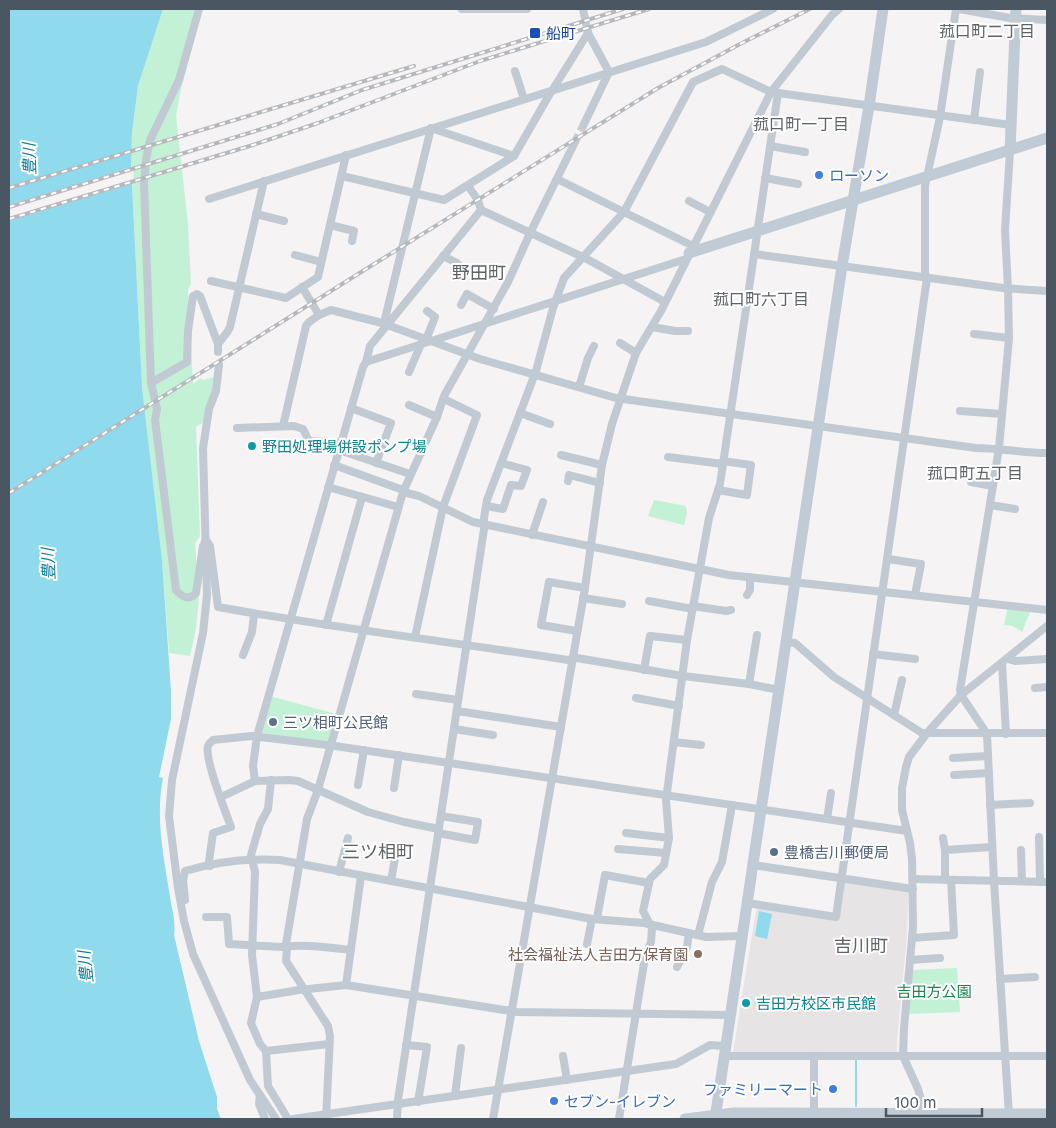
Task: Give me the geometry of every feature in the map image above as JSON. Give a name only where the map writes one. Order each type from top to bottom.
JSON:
[{"type":"street","points":[[200,9],[179,80],[152,134],[146,160],[144,183],[151,384],[157,409],[156,420],[176,590],[182,596],[188,598],[196,593],[203,546],[206,540]]},
{"type":"street","points":[[462,9],[527,9]]},
{"type":"street","points":[[583,9],[588,33],[609,72]]},
{"type":"street","points":[[209,199],[706,42],[773,9]]},
{"type":"street","points":[[494,1119],[585,588],[602,465],[621,398],[636,353],[652,327],[710,212],[775,92],[832,15],[839,9]]},
{"type":"street","points":[[716,1117],[842,266],[883,9]]},
{"type":"street","points":[[747,903],[836,917],[927,278],[925,273],[926,178],[940,117],[958,9],[1016,14],[1047,20]]},
{"type":"street","points":[[1009,1117],[987,734],[960,690],[999,448],[1009,338],[1005,230],[1016,14]]},
{"type":"street","points":[[342,176],[444,200],[514,156],[588,33]]},
{"type":"street","points":[[397,1119],[397,1105],[457,712],[486,506],[534,375],[555,302],[564,278],[624,212],[692,82],[722,69],[775,92],[940,117],[1010,125]]},
{"type":"street","points":[[515,71],[524,99]]},
{"type":"street","points":[[584,124],[609,72]]},
{"type":"street","points":[[974,120],[980,72]]},
{"type":"street","points":[[619,1119],[646,957],[652,935],[652,928],[643,912],[650,878],[664,865],[669,838],[667,795],[687,640],[699,568],[723,463],[770,146],[775,92]]},
{"type":"street","points":[[431,128],[514,156]]},
{"type":"street","points":[[385,324],[431,128]]},
{"type":"street","points":[[366,362],[625,279],[689,253],[1047,138]]},
{"type":"street","points":[[326,1117],[330,1036],[328,1026],[286,961],[307,819],[331,746],[403,491],[444,399],[514,270],[575,142]]},
{"type":"street","points":[[770,146],[805,152]]},
{"type":"street","points":[[211,281],[286,298],[318,277],[346,155]]},
{"type":"street","points":[[765,178],[798,184]]},
{"type":"street","points":[[557,179],[624,212],[689,253]]},
{"type":"street","points":[[151,384],[187,362],[189,318],[194,294],[200,296],[218,348],[228,331],[264,181]]},
{"type":"street","points":[[468,186],[478,200],[481,210],[582,257],[665,302]]},
{"type":"street","points":[[689,201],[710,212]]},
{"type":"street","points":[[255,781],[253,766],[257,736],[370,346],[385,324],[481,210]]},
{"type":"street","points":[[256,214],[284,221]]},
{"type":"street","points":[[330,225],[354,231],[352,241]]},
{"type":"street","points":[[754,254],[1008,289],[1047,291]]},
{"type":"street","points":[[295,255],[322,262]]},
{"type":"street","points":[[443,256],[457,263],[462,268]]},
{"type":"street","points":[[302,287],[319,316]]},
{"type":"street","points":[[461,305],[467,294],[494,309]]},
{"type":"street","points":[[283,426],[306,326],[331,310],[385,324],[426,342],[468,355],[621,398],[976,448],[999,448],[1023,453],[1047,453]]},
{"type":"street","points":[[409,372],[426,342],[435,317],[427,311]]},
{"type":"street","points":[[652,327],[674,331],[688,331]]},
{"type":"street","points":[[974,334],[1009,338]]},
{"type":"street","points":[[620,343],[636,353]]},
{"type":"street","points":[[579,387],[588,358],[594,346]]},
{"type":"street","points":[[219,365],[216,391],[209,409],[203,448],[207,595],[203,633],[169,796],[169,816],[184,921],[200,970],[250,1080],[276,1119]]},
{"type":"street","points":[[415,637],[443,507],[477,415],[444,399]]},
{"type":"street","points":[[408,405],[437,417]]},
{"type":"street","points":[[351,408],[391,424],[376,463]]},
{"type":"street","points":[[960,411],[1002,414]]},
{"type":"street","points":[[520,413],[550,424]]},
{"type":"street","points":[[237,428],[301,427],[309,441],[340,446],[376,463],[410,474]]},
{"type":"street","points":[[561,454],[602,465]]},
{"type":"street","points":[[668,457],[751,466],[747,494],[718,490]]},
{"type":"street","points":[[486,506],[503,509],[511,485],[521,486],[527,470],[501,463]]},
{"type":"street","points":[[334,466],[419,496],[473,522],[591,547],[750,577],[1047,610]]},
{"type":"street","points":[[568,481],[569,475],[600,483]]},
{"type":"street","points":[[970,482],[993,486]]},
{"type":"street","points":[[328,487],[398,507]]},
{"type":"street","points":[[326,625],[362,497]]},
{"type":"street","points":[[532,535],[543,502]]},
{"type":"street","points":[[990,505],[1014,509]]},
{"type":"street","points":[[206,540],[210,546],[218,607],[326,625],[572,660],[577,658],[779,690]]},
{"type":"street","points":[[888,559],[921,564],[915,595]]},
{"type":"street","points":[[747,595],[750,590],[750,577]]},
{"type":"street","points":[[577,632],[542,625],[545,608],[550,582],[585,588]]},
{"type":"street","points":[[583,598],[622,604]]},
{"type":"street","points":[[649,601],[693,608],[731,610]]},
{"type":"street","points":[[244,655],[252,632],[254,614]]},
{"type":"street","points":[[922,1117],[918,1089],[903,1056],[912,938],[913,889],[912,859],[902,810],[903,781],[909,757],[926,733],[961,694],[1047,626]]},
{"type":"street","points":[[749,684],[757,635]]},
{"type":"street","points":[[644,670],[650,636],[687,640]]},
{"type":"street","points":[[786,642],[795,643],[824,669],[922,733],[1047,733]]},
{"type":"street","points":[[873,654],[915,659]]},
{"type":"street","points":[[1005,661],[1047,659]]},
{"type":"street","points":[[1005,661],[1006,734]]},
{"type":"street","points":[[894,715],[902,680]]},
{"type":"street","points":[[1035,688],[1047,687]]},
{"type":"street","points":[[416,694],[458,700]]},
{"type":"street","points":[[636,698],[679,706]]},
{"type":"street","points":[[457,712],[560,727]]},
{"type":"street","points":[[454,729],[493,735]]},
{"type":"street","points":[[210,866],[212,833],[231,827],[210,766],[208,744],[213,740],[257,736],[399,755],[907,831]]},
{"type":"street","points":[[674,742],[701,745]]},
{"type":"street","points":[[358,785],[364,750]]},
{"type":"street","points":[[394,788],[399,755]]},
{"type":"street","points":[[953,758],[988,756]]},
{"type":"street","points":[[954,775],[989,773]]},
{"type":"street","points":[[271,780],[268,809],[260,824],[251,854],[255,872],[252,945],[258,997],[251,1023],[260,1044],[266,1051],[268,1086],[288,1119]]},
{"type":"street","points":[[221,797],[255,781],[298,781],[368,812],[475,840],[478,822],[441,816]]},
{"type":"street","points":[[827,819],[831,793]]},
{"type":"street","points":[[990,804],[1030,803]]},
{"type":"street","points":[[677,967],[693,934],[712,882],[722,862],[732,805]]},
{"type":"street","points":[[626,833],[669,838]]},
{"type":"street","points":[[913,879],[1044,882],[1039,837]]},
{"type":"street","points":[[339,872],[348,838]]},
{"type":"street","points":[[912,938],[954,935],[943,838]]},
{"type":"street","points":[[945,850],[992,847]]},
{"type":"street","points":[[618,849],[666,854]]},
{"type":"street","points":[[1021,850],[1022,881]]},
{"type":"street","points":[[184,921],[186,914],[183,874],[187,870],[252,858],[280,860],[594,919],[649,924],[706,937],[742,936]]},
{"type":"street","points":[[390,881],[395,858]]},
{"type":"street","points":[[753,866],[913,889]]},
{"type":"street","points":[[587,944],[605,875],[649,883]]},
{"type":"street","points":[[346,985],[361,876]]},
{"type":"street","points":[[206,917],[227,917],[229,944],[287,947],[290,945],[323,946],[351,950]]},
{"type":"street","points":[[910,960],[940,958]]},
{"type":"street","points":[[1000,979],[1035,977]]},
{"type":"street","points":[[258,997],[304,989],[346,985],[512,1011],[731,1015]]},
{"type":"street","points":[[266,1051],[329,1044]]},
{"type":"street","points":[[294,1119],[326,1117],[676,1064],[710,1044],[725,1051],[814,1056],[1047,1056]]},
{"type":"street","points":[[406,1045],[427,1048],[418,1102]]},
{"type":"street","points":[[455,1096],[461,1048]]},
{"type":"street","points":[[563,1056],[567,1080]]},
{"type":"street","points":[[814,1056],[814,1116]]},
{"type":"street","points":[[260,1095],[259,1104],[265,1119]]},
{"type":"street","points":[[685,1119],[716,1117],[734,1113],[922,1117],[1009,1117],[1047,1114]]},
{"type":"shaded area","points":[[845,882],[908,891],[907,936],[897,1052],[734,1054],[756,910],[759,908],[839,920]]},
{"type":"green space","points":[[163,9],[202,9],[181,89],[176,116],[188,224],[191,283],[188,290],[193,384],[201,378],[203,380],[217,376],[204,422],[196,427],[200,536],[195,543],[199,599],[196,628],[190,656],[169,653],[162,560],[142,387],[131,165],[132,133],[138,86]]},
{"type":"green space","points":[[654,500],[686,506],[687,513],[684,525],[648,516]]},
{"type":"green space","points":[[1008,607],[1031,610],[1022,632],[1013,626],[1004,625]]},
{"type":"green space","points":[[270,696],[336,714],[329,743],[262,733]]},
{"type":"green space","name":"吉田方公園","points":[[957,968],[960,1012],[908,1014],[912,970]]},
{"type":"water","name":"豊川","points":[[9,9],[163,9],[138,86],[132,133],[131,165],[142,387],[162,560],[171,691],[171,719],[159,777],[163,778],[160,823],[174,921],[174,935],[199,1041],[217,1097],[217,1109],[221,1119],[9,1119]]},
{"type":"water","points":[[759,911],[772,914],[767,939],[755,936]]},
{"type":"pier","points":[[133,167],[134,183],[9,221],[9,205]]},
{"type":"waterway","points":[[856,1059],[856,1106]]},
{"type":"tunnel","points":[[575,142],[584,124]]},
{"type":"railway","points":[[9,207],[278,124],[362,90],[623,9]]},
{"type":"railway","points":[[9,219],[253,145],[318,123],[480,61],[649,9]]},
{"type":"railway","points":[[9,493],[658,88],[810,9]]},
{"type":"railway","points":[[9,188],[414,66]]},
{"type":"place","name":"船町","points":[[535,33]]},
{"type":"place","name":"ローソン","points":[[819,175]]},
{"type":"place","name":"野田処理場併設ポンプ場","points":[[252,446]]},
{"type":"place","name":"三ツ相町公民館","points":[[273,722]]},
{"type":"place","name":"豊橋吉川郵便局","points":[[774,852]]},
{"type":"place","name":"社会福祉法人吉田方保育園","points":[[698,954]]},
{"type":"place","name":"吉田方校区市民館","points":[[746,1003]]},
{"type":"place","name":"ファミリーマート","points":[[833,1089]]},
{"type":"place","name":"セブン-イレブン","points":[[554,1101]]},
{"type":"district","name":"菰口町二丁目","points":[[987,31]]},
{"type":"district","name":"菰口町一丁目","points":[[801,124]]},
{"type":"district","name":"野田町","points":[[479,272]]},
{"type":"district","name":"菰口町六丁目","points":[[761,299]]},
{"type":"district","name":"菰口町五丁目","points":[[975,473]]},
{"type":"district","name":"三ツ相町","points":[[378,851]]},
{"type":"district","name":"吉川町","points":[[861,945]]}]
